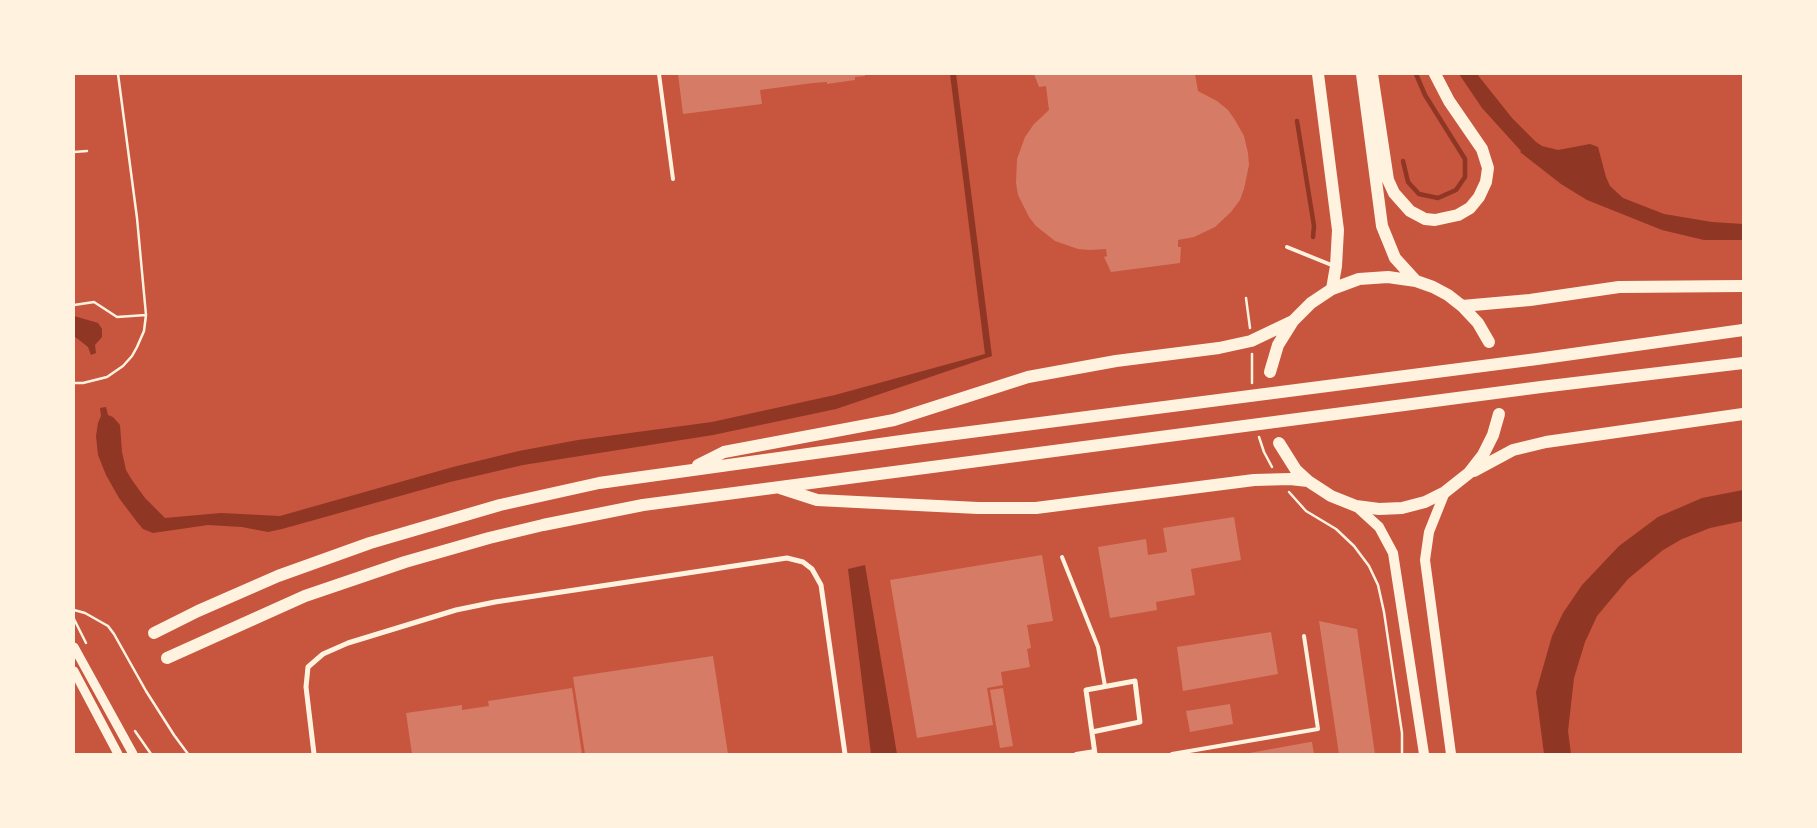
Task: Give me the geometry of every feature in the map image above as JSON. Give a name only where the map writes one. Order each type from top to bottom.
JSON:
[{"type":"main road","points":[[1318,74],[1338,230],[1336,266],[1332,289]]},
{"type":"main road","points":[[1362,74],[1382,226],[1395,258],[1416,281]]},
{"type":"main road","points":[[1372,74],[1388,180],[1394,193],[1410,211],[1425,219],[1435,220],[1458,215],[1470,208],[1480,197],[1486,182],[1488,168],[1482,148],[1449,102],[1435,74]]},
{"type":"main road","points":[[1270,372],[1278,345],[1293,321],[1311,303],[1332,289],[1369,278],[1388,277],[1416,281],[1448,295],[1462,306],[1478,323],[1489,342]]},
{"type":"main road","points":[[1462,306],[1530,300],[1619,287],[1743,286]]},
{"type":"main road","points":[[690,469],[724,452],[894,420],[1028,377],[1116,361],[1219,348],[1251,341],[1293,321]]},
{"type":"main road","points":[[154,633],[198,611],[278,576],[370,543],[500,505],[599,483],[690,469],[1537,359],[1743,330]]},
{"type":"main road","points":[[167,658],[305,596],[404,562],[543,524],[643,505],[776,486],[1541,387],[1743,363]]},
{"type":"main road","points":[[1279,443],[1292,463],[1308,481],[1331,496],[1356,506],[1379,510],[1402,508],[1425,502],[1446,492],[1469,473],[1483,456],[1490,442],[1499,414]]},
{"type":"main road","points":[[1469,473],[1513,450],[1546,442],[1743,414]]},
{"type":"main road","points":[[776,486],[817,500],[958,508],[1036,508],[1278,479],[1308,481]]},
{"type":"main road","points":[[1446,492],[1436,510],[1429,532],[1425,560],[1451,754]]},
{"type":"main road","points":[[1356,506],[1379,527],[1393,554],[1424,754]]},
{"type":"street","points":[[314,754],[306,687],[308,667],[323,654],[348,643],[456,610],[495,602],[787,558],[803,562],[812,569],[821,585],[845,754]]},
{"type":"street","points":[[74,648],[133,754]]},
{"type":"street","points":[[74,671],[118,754]]},
{"type":"street","points":[[1092,732],[1140,722],[1135,681],[1086,690],[1092,732],[1095,753]]},
{"type":"lane","points":[[659,74],[673,179]]},
{"type":"lane","points":[[1287,247],[1336,266]]},
{"type":"lane","points":[[1062,557],[1098,647],[1105,686]]},
{"type":"lane","points":[[1172,754],[1318,729],[1304,636]]},
{"type":"lane","points":[[1076,754],[1095,753]]},
{"type":"path","points":[[74,384],[107,377],[123,366],[132,356],[144,331],[146,315],[137,218],[118,74]]},
{"type":"path","points":[[74,152],[87,151]]},
{"type":"path","points":[[1246,298],[1251,341],[1252,385]]},
{"type":"path","points":[[74,304],[94,302],[117,317],[146,315]]},
{"type":"path","points":[[1259,435],[1264,452],[1278,479],[1306,511],[1336,529],[1354,546],[1375,579],[1382,597],[1402,733],[1402,754]]},
{"type":"path","points":[[74,610],[85,613],[108,626],[146,692],[188,754]]},
{"type":"shaded area","points":[[950,74],[956,74],[992,356],[836,409],[713,435],[523,465],[450,482],[268,532],[242,527],[208,525],[153,533],[143,529],[137,522],[119,498],[106,475],[98,455],[96,436],[101,416],[100,408],[106,407],[108,415],[113,417],[120,425],[122,452],[126,470],[145,498],[165,518],[221,513],[280,516],[453,467],[519,451],[578,440],[712,422],[835,395],[985,354]]},
{"type":"shaded area","points":[[1459,74],[1477,74],[1512,118],[1542,146],[1558,150],[1590,144],[1598,147],[1610,186],[1623,198],[1664,214],[1712,222],[1743,224],[1743,240],[1704,240],[1662,230],[1587,200],[1561,184],[1520,152],[1482,108]]},
{"type":"shaded area","points":[[74,316],[98,323],[102,329],[102,337],[95,345],[96,353],[91,355],[88,347],[74,336]]},
{"type":"shaded area","points":[[1743,490],[1743,521],[1710,528],[1682,539],[1663,550],[1628,579],[1597,616],[1585,642],[1574,678],[1568,731],[1571,754],[1544,754],[1536,692],[1552,636],[1563,613],[1582,585],[1619,546],[1658,517],[1702,498]]},
{"type":"shaded area","points":[[865,565],[897,754],[871,754],[848,569]]},
{"type":"building","points":[[678,74],[865,74],[865,76],[855,77],[855,80],[827,84],[827,82],[813,83],[760,90],[762,104],[683,114]]},
{"type":"building","points":[[1034,74],[1195,74],[1198,91],[1217,101],[1228,110],[1244,136],[1249,165],[1240,200],[1231,212],[1215,227],[1194,237],[1178,240],[1178,247],[1181,247],[1180,263],[1111,272],[1104,257],[1107,256],[1106,249],[1078,249],[1055,241],[1036,226],[1029,217],[1018,195],[1016,183],[1017,159],[1025,137],[1034,124],[1049,110],[1046,86],[1039,87]]},
{"type":"building","points":[[1234,517],[1241,560],[1191,569],[1195,595],[1156,602],[1157,610],[1110,618],[1098,547],[1146,539],[1148,555],[1167,552],[1163,528]]},
{"type":"building","points":[[1042,555],[1053,621],[1027,625],[1031,648],[1027,649],[1030,667],[1001,672],[1003,685],[987,688],[993,725],[917,738],[890,580]]},
{"type":"building","points":[[1319,621],[1357,629],[1375,754],[1339,754]]},
{"type":"building","points":[[1271,632],[1278,674],[1183,691],[1177,647]]},
{"type":"building","points":[[713,656],[728,754],[585,754],[573,677]]},
{"type":"building","points":[[572,688],[582,754],[412,754],[406,713],[462,705],[462,710],[489,706],[488,701]]},
{"type":"building","points":[[1003,688],[1013,746],[1000,748],[990,690]]},
{"type":"building","points":[[1230,704],[1233,724],[1190,732],[1186,711]]},
{"type":"building","points":[[1312,742],[1314,754],[1244,754]]},
{"type":"waterway","points":[[1403,161],[1408,182],[1419,194],[1438,198],[1456,190],[1465,177],[1465,159],[1425,95],[1416,74]]},
{"type":"waterway","points":[[1297,121],[1314,226],[1313,237]]}]
